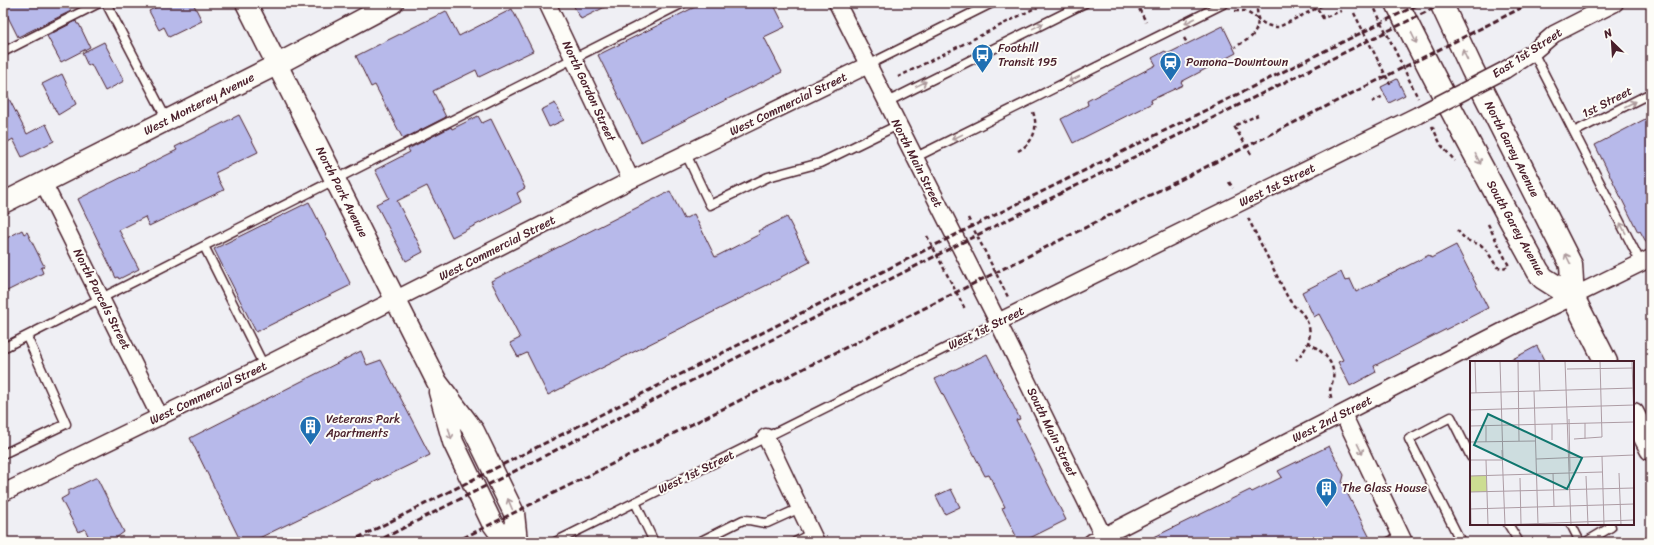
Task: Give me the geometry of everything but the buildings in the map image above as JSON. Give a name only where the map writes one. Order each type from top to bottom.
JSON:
[{"type":"main road","name":"South Garey Avenue","points":[[1397,3],[1436,83],[1460,124],[1538,271],[1543,278],[1573,297]]},
{"type":"main road","name":"North Garey Avenue","points":[[1441,3],[1472,69],[1571,265],[1573,297]]},
{"type":"main road","points":[[1573,297],[1605,361]]},
{"type":"main road","points":[[1634,416],[1651,449]]},
{"type":"street","name":"North Park Avenue","points":[[246,3],[437,382],[474,431],[514,513],[517,542]]},
{"type":"street","name":"West Monterey Avenue","points":[[3,203],[278,64],[393,3]]},
{"type":"street","name":"North Gordon Street","points":[[547,3],[574,57],[631,180]]},
{"type":"street","name":"North Main Street","points":[[837,3],[998,322]]},
{"type":"street","name":"East 1st Street","points":[[1423,114],[1505,70],[1533,52],[1554,34],[1615,3]]},
{"type":"street","name":"West Commercial Street","points":[[3,493],[264,366],[631,180],[868,65]]},
{"type":"street","name":"West 1st Street","points":[[998,322],[1423,114]]},
{"type":"street","name":"North Parcels Street","points":[[43,182],[160,417]]},
{"type":"street","name":"West 2nd Street","points":[[1100,540],[1343,414],[1646,260]]},
{"type":"street","name":"South Main Street","points":[[998,322],[1100,540]]},
{"type":"street","name":"North Park Avenue","points":[[437,382],[453,442],[492,523],[506,542]]},
{"type":"street","points":[[1343,414],[1398,540]]},
{"type":"street","points":[[766,437],[814,538]]},
{"type":"lane","points":[[3,52],[99,3]]},
{"type":"lane","points":[[106,3],[167,120]]},
{"type":"lane","points":[[3,348],[335,178],[683,3]]},
{"type":"lane","name":"West Commercial Street","points":[[868,65],[992,3]]},
{"type":"lane","points":[[886,102],[1085,3]]},
{"type":"lane","points":[[914,158],[1225,3]]},
{"type":"lane","points":[[1533,52],[1574,132],[1646,260]]},
{"type":"lane","name":"1st Street","points":[[1574,132],[1651,93]]},
{"type":"lane","points":[[686,154],[710,205],[768,177],[820,163],[898,125]]},
{"type":"lane","points":[[204,246],[264,366]]},
{"type":"lane","name":"West 1st Street","points":[[555,542],[998,322]]},
{"type":"lane","points":[[3,454],[66,424],[27,337]]},
{"type":"lane","points":[[1461,542],[1410,439],[1451,417],[1470,455]]},
{"type":"lane","points":[[635,502],[651,541]]},
{"type":"lane","points":[[699,542],[743,520],[751,519],[762,523],[767,523],[800,508]]},
{"type":"lane","points":[[1509,525],[1519,542]]},
{"type":"lane","points":[[1572,525],[1580,542]]},
{"type":"lane","points":[[1586,542],[1611,527],[1610,525]]},
{"type":"lane","points":[[795,542],[814,538]]},
{"type":"path","points":[[898,77],[1045,3]]},
{"type":"path","points":[[1136,3],[1146,22]]},
{"type":"path","points":[[1235,47],[1254,35],[1258,28],[1257,10],[1260,3]]},
{"type":"path","points":[[1314,3],[1323,18],[1340,11]]},
{"type":"path","points":[[1230,14],[1237,10],[1245,11],[1258,18],[1264,24],[1272,27],[1279,27],[1327,3]]},
{"type":"path","points":[[1372,3],[1423,114],[1441,145],[1459,165]]},
{"type":"path","points":[[1354,13],[1390,84]]},
{"type":"path","points":[[1178,41],[1189,34]]},
{"type":"path","points":[[1184,38],[1187,43]]},
{"type":"path","points":[[1372,102],[1385,95]]},
{"type":"path","points":[[1018,151],[1027,146],[1035,133],[1036,121],[1032,108]]},
{"type":"path","points":[[1251,154],[1234,126],[1258,115]]},
{"type":"path","points":[[1229,182],[1286,294],[1303,314],[1309,326],[1310,337],[1305,350],[1296,360]]},
{"type":"path","points":[[968,218],[1008,297]]},
{"type":"path","points":[[1457,230],[1466,240],[1480,245],[1487,251],[1498,267],[1503,268],[1509,266],[1486,219]]},
{"type":"path","points":[[926,236],[965,309]]},
{"type":"path","points":[[1308,342],[1322,352],[1332,363],[1333,378],[1329,391],[1332,400]]},
{"type":"railway","points":[[350,542],[955,235],[1421,3]]},
{"type":"railway","points":[[376,542],[959,244],[1444,3]]},
{"type":"railway","points":[[455,542],[993,274],[1531,3]]},
{"type":"place","name":"Foothill Transit 195","points":[[982,74]]},
{"type":"place","name":"Pomona–Downtown","points":[[1171,82]]},
{"type":"place","name":"Veterans Park Apartments","points":[[310,446]]},
{"type":"place","name":"The Glass House","points":[[1326,508]]}]
